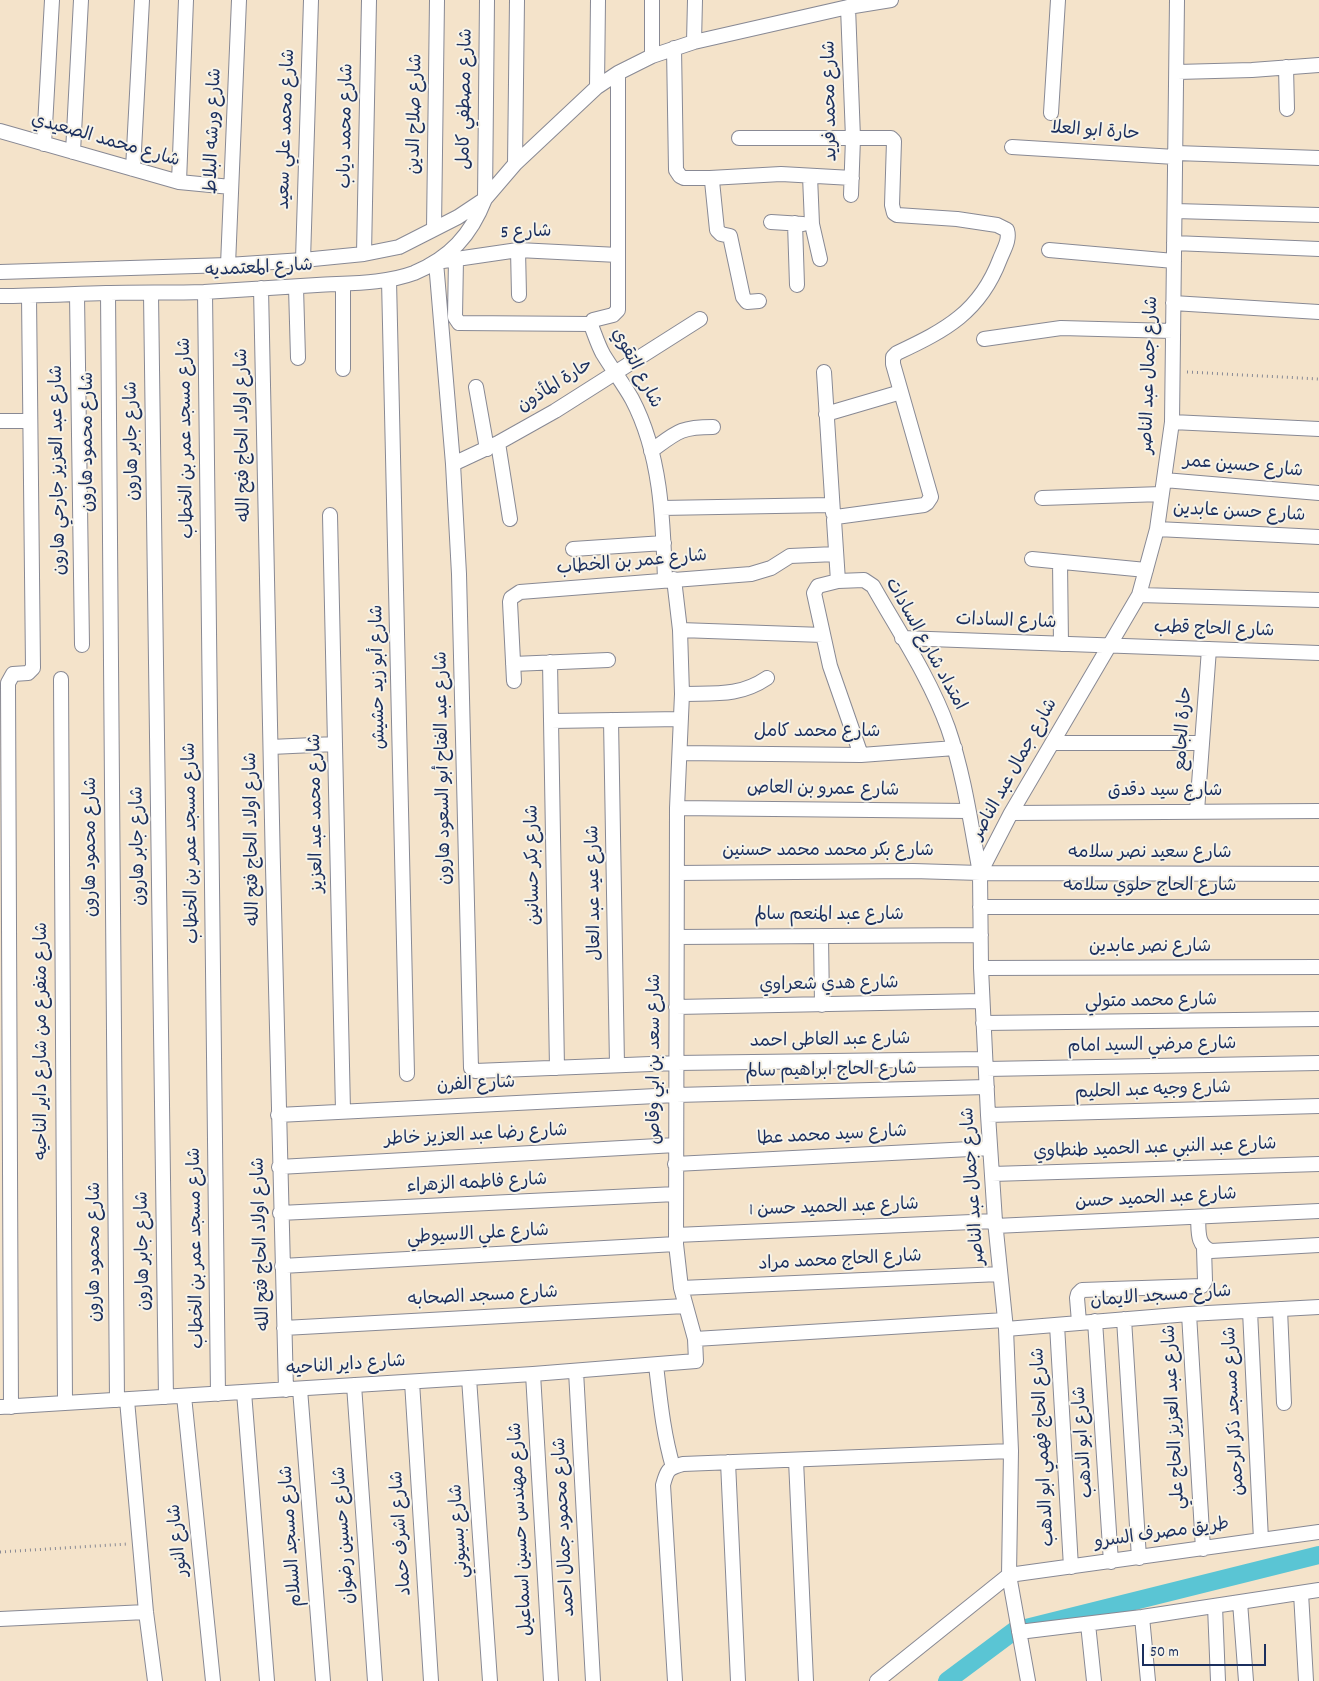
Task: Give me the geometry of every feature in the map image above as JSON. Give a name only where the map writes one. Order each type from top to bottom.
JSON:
[{"type":"street","points":[[44,144],[52,0]]},
{"type":"street","points":[[73,152],[81,0]]},
{"type":"street","points":[[133,169],[142,0]]},
{"type":"street","points":[[179,182],[186,0]]},
{"type":"street","name":"شارع ورشه البلاط","points":[[228,264],[239,0]]},
{"type":"street","name":"شارع محمد علي سعيد","points":[[302,260],[311,0]]},
{"type":"street","name":"شارع محمد دياب","points":[[364,254],[369,0]]},
{"type":"street","name":"شارع صلاح الدين","points":[[434,229],[437,0]]},
{"type":"street","name":"شارع مصطفي كامل","points":[[485,199],[487,0]]},
{"type":"street","points":[[515,164],[517,0]]},
{"type":"street","points":[[597,86],[598,0]]},
{"type":"street","points":[[652,0],[652,56]]},
{"type":"street","points":[[694,42],[695,0]]},
{"type":"street","name":"شارع المعتمديه","points":[[0,272],[302,260],[364,254],[399,247],[458,217],[485,199],[515,164],[597,86],[618,73],[652,56],[694,42],[866,2],[890,0]]},
{"type":"street","points":[[1051,113],[1058,0]]},
{"type":"street","name":"شارع جمال عبد الناصر","points":[[1028,1681],[1009,1575],[1010,1451],[1006,1325],[995,1224],[988,1115],[982,1002],[980,873],[1011,813],[1139,595],[1157,528],[1172,422],[1178,0]]},
{"type":"street","name":"شارع محمد فريد","points":[[848,7],[853,138],[851,196]]},
{"type":"street","points":[[674,48],[676,170],[680,176],[684,178],[710,178],[781,174],[852,178]]},
{"type":"street","points":[[1176,72],[1319,65]]},
{"type":"street","points":[[1286,67],[1286,109]]},
{"type":"street","name":"شارع التقوي","points":[[618,73],[617,312],[613,315],[593,320],[591,324],[603,353],[632,400],[645,429],[651,451],[661,508],[664,544],[680,630],[682,694],[680,753]]},
{"type":"street","name":"شارع محمد الصعيدي","points":[[0,131],[179,182],[231,187]]},
{"type":"street","points":[[661,508],[833,512],[838,516],[924,505],[930,500],[931,493],[892,361],[895,355],[933,336],[953,323],[972,307],[986,288],[998,266],[1009,235],[1003,226],[998,225],[958,219],[897,215],[892,205],[893,139],[889,137],[738,138]]},
{"type":"street","name":"حارة ابو العلا","points":[[1012,147],[1175,155],[1319,158]]},
{"type":"street","points":[[810,176],[812,224],[820,259]]},
{"type":"street","points":[[710,178],[717,230],[719,233],[730,236],[742,297],[747,302],[759,301]]},
{"type":"street","name":"شارع المعتمديه","points":[[0,296],[205,292],[343,285],[389,280],[413,273],[436,262],[455,247],[478,217],[485,199]]},
{"type":"street","points":[[1175,211],[1319,215]]},
{"type":"street","points":[[771,222],[812,224]]},
{"type":"street","points":[[795,223],[797,285]]},
{"type":"street","points":[[1174,242],[1319,249]]},
{"type":"street","points":[[518,250],[519,295]]},
{"type":"street","name":"شارع 5","points":[[436,262],[518,250],[618,255]]},
{"type":"street","points":[[1050,250],[1174,262]]},
{"type":"street","points":[[456,259],[455,317],[459,322],[591,324]]},
{"type":"street","name":"شارع عبد الفتاح أبو السعود هارون","points":[[436,262],[453,464],[459,574],[471,1068],[475,1071],[676,1063]]},
{"type":"street","name":"شارع أبو زيد حشيش","points":[[389,280],[408,1074]]},
{"type":"street","points":[[343,285],[343,369]]},
{"type":"street","points":[[296,287],[298,358]]},
{"type":"street","name":"شارع اولاد الحاج فتح الله","points":[[261,288],[280,1213],[286,1390]]},
{"type":"street","name":"شارع مسجد عمر بن الخطاب","points":[[205,292],[218,1394]]},
{"type":"street","name":"شارع محمود هارون","points":[[108,293],[122,1400],[140,1543],[154,1681]]},
{"type":"street","name":"شارع جابر هارون","points":[[151,294],[166,1397]]},
{"type":"street","name":"شارع عبد العزيز جارحي هارون","points":[[76,295],[82,645]]},
{"type":"street","points":[[5,1407],[8,683],[13,674],[28,673],[33,668],[29,296]]},
{"type":"street","points":[[1173,303],[1319,312]]},
{"type":"street","name":"حارة المأذون","points":[[453,464],[493,446],[555,411],[700,319]]},
{"type":"street","points":[[984,339],[1061,328],[1173,331]]},
{"type":"street","points":[[824,372],[838,581],[818,586],[814,593],[830,666],[861,755]]},
{"type":"street","points":[[476,387],[493,446],[510,519]]},
{"type":"street","points":[[826,414],[901,392]]},
{"type":"street","points":[[0,421],[29,421]]},
{"type":"street","points":[[1172,422],[1319,430]]},
{"type":"street","points":[[651,451],[684,429],[713,427]]},
{"type":"street","name":"شارع حسين عمر","points":[[1042,498],[1163,487],[1319,493]]},
{"type":"street","name":"شارع محمد عبد العزيز","points":[[330,515],[343,1111]]},
{"type":"street","name":"شارع حسن عابدين","points":[[1157,528],[1319,538]]},
{"type":"street","points":[[573,549],[664,544]]},
{"type":"street","name":"شارع عمر بن الخطاب","points":[[514,681],[510,602],[515,594],[520,592],[761,572],[790,556],[836,554]]},
{"type":"street","points":[[1032,559],[1146,570]]},
{"type":"street","points":[[1060,562],[1061,644]]},
{"type":"street","name":"امتداد شارع السادات","points":[[838,581],[861,580],[871,583],[939,705],[955,748],[980,873]]},
{"type":"street","points":[[1139,595],[1319,600]]},
{"type":"street","points":[[680,630],[823,635]]},
{"type":"street","name":"شارع السادات","points":[[902,638],[1108,646]]},
{"type":"street","name":"شارع الحاج قطب","points":[[1108,646],[1319,653]]},
{"type":"street","name":"حارة الجامع","points":[[1197,811],[1209,650]]},
{"type":"street","points":[[513,664],[608,660]]},
{"type":"street","name":"شارع بكر حسانين","points":[[550,662],[557,1068]]},
{"type":"street","points":[[682,694],[741,691],[755,686],[767,678]]},
{"type":"street","name":"شارع متفرع من شارع داير الناحيه","points":[[60,679],[65,1403]]},
{"type":"street","points":[[551,721],[681,719]]},
{"type":"street","name":"شارع عيد عبد العال","points":[[611,720],[618,1066]]},
{"type":"street","points":[[1052,743],[1202,744]]},
{"type":"street","points":[[271,747],[335,744]]},
{"type":"street","name":"شارع محمد كامل","points":[[680,753],[861,755],[955,748]]},
{"type":"street","name":"شارع سعد بن ابي وقاص","points":[[680,753],[677,808],[676,1239],[681,1288],[695,1339],[697,1359],[694,1362]]},
{"type":"street","name":"شارع عمرو بن العاص","points":[[677,808],[968,811]]},
{"type":"street","name":"شارع سيد دقدق","points":[[1011,813],[1319,811]]},
{"type":"street","name":"شارع بكر محمد محمد حسنين","points":[[677,873],[913,871],[980,873]]},
{"type":"street","name":"شارع سعيد نصر سلامه","points":[[980,873],[1319,874]]},
{"type":"street","name":"شارع الحاج حلوي سلامه","points":[[980,906],[1319,907]]},
{"type":"street","name":"شارع عبد المنعم سالم","points":[[677,937],[981,935]]},
{"type":"street","points":[[820,936],[822,1004]]},
{"type":"street","name":"شارع نصر عابدين","points":[[981,968],[1319,967]]},
{"type":"street","name":"شارع هدي شعراوي","points":[[676,1007],[982,1002]]},
{"type":"street","name":"شارع محمد متولي","points":[[984,1023],[1319,1019]]},
{"type":"street","name":"شارع عبد العاطى احمد","points":[[676,1063],[986,1064]]},
{"type":"street","name":"شارع مرضي السيد امام","points":[[986,1064],[1319,1063]]},
{"type":"street","name":"شارع الحاج ابراهيم سالم","points":[[676,1095],[987,1087]]},
{"type":"street","name":"شارع الفرن","points":[[278,1114],[676,1095]]},
{"type":"street","name":"شارع وجيه عبد الحليم","points":[[988,1115],[1319,1106]]},
{"type":"street","name":"شارع رضا عبد العزيز خاطر","points":[[279,1167],[676,1145]]},
{"type":"street","name":"شارع سيد محمد عطا","points":[[675,1164],[990,1148]]},
{"type":"street","name":"شارع عبد النبي عبد الحميد طنطاوي","points":[[992,1174],[1319,1164]]},
{"type":"street","name":"شارع فاطمه الزهراء","points":[[280,1213],[676,1194]]},
{"type":"street","name":"شارع عبد الحميد حسن","points":[[995,1224],[1319,1211]]},
{"type":"street","points":[[1079,1322],[1078,1294],[1082,1290],[1202,1286],[1205,1281],[1204,1248],[1200,1240],[1198,1217]]},
{"type":"street","name":"شارع عبد الحميد حسن 1","points":[[676,1239],[995,1224]]},
{"type":"street","name":"شارع علي الاسيوطي","points":[[282,1266],[676,1239]]},
{"type":"street","points":[[1204,1248],[1211,1250],[1319,1245]]},
{"type":"street","name":"شارع الحاج محمد مراد","points":[[681,1288],[1000,1274]]},
{"type":"street","name":"شارع مسجد الصحابه","points":[[284,1328],[685,1306]]},
{"type":"street","name":"شارع مسجد الايمان","points":[[695,1339],[1006,1325],[1057,1325],[1124,1318],[1319,1307]]},
{"type":"street","points":[[1280,1309],[1284,1403]]},
{"type":"street","name":"شارع مسجد ذكر الرحمن","points":[[1250,1310],[1261,1540]]},
{"type":"street","name":"شارع عبد العزيز الحاج علي","points":[[1189,1314],[1202,1549]]},
{"type":"street","points":[[1124,1318],[1139,1558]]},
{"type":"street","name":"شارع ابو الدهب","points":[[1095,1321],[1111,1562]]},
{"type":"street","name":"شارع الحاج فهمي ابو الدهب","points":[[1057,1325],[1071,1567]]},
{"type":"street","name":"شارع داير الناحيه","points":[[5,1407],[354,1386],[694,1362]]},
{"type":"street","points":[[656,1365],[661,1415],[667,1448],[673,1467]]},
{"type":"street","name":"شارع محمود جمال احمد","points":[[576,1371],[593,1681]]},
{"type":"street","name":"شارع مهندس حسين اسماعيل","points":[[533,1374],[551,1681]]},
{"type":"street","name":"شارع بسيوني","points":[[469,1378],[490,1681]]},
{"type":"street","name":"شارع اشرف حماد","points":[[412,1382],[432,1681]]},
{"type":"street","name":"شارع حسين رضوان","points":[[354,1386],[375,1681]]},
{"type":"street","name":"شارع مسجد السلام","points":[[300,1389],[323,1681]]},
{"type":"street","points":[[244,1392],[267,1681]]},
{"type":"street","name":"شارع النور","points":[[184,1396],[213,1681]]},
{"type":"street","points":[[675,1681],[663,1485],[666,1472],[673,1467],[683,1464],[1010,1451]]},
{"type":"street","points":[[796,1460],[806,1681]]},
{"type":"street","points":[[728,1462],[738,1681]]},
{"type":"street","name":"طريق مصرف السرو","points":[[1009,1575],[1319,1532]]},
{"type":"street","points":[[877,1681],[1009,1575]]},
{"type":"street","points":[[1019,1632],[1088,1624],[1319,1590]]},
{"type":"street","points":[[1301,1593],[1306,1681]]},
{"type":"street","points":[[1240,1602],[1246,1681]]},
{"type":"street","points":[[1215,1606],[1218,1681]]},
{"type":"street","points":[[0,1619],[146,1612]]},
{"type":"street","points":[[1142,1616],[1148,1681]]},
{"type":"street","points":[[1088,1624],[1094,1681]]},
{"type":"path","points":[[1172,371],[1319,379]]},
{"type":"path","points":[[0,1552],[140,1543]]},
{"type":"waterway","points":[[947,1681],[1014,1631],[1319,1555]]}]
